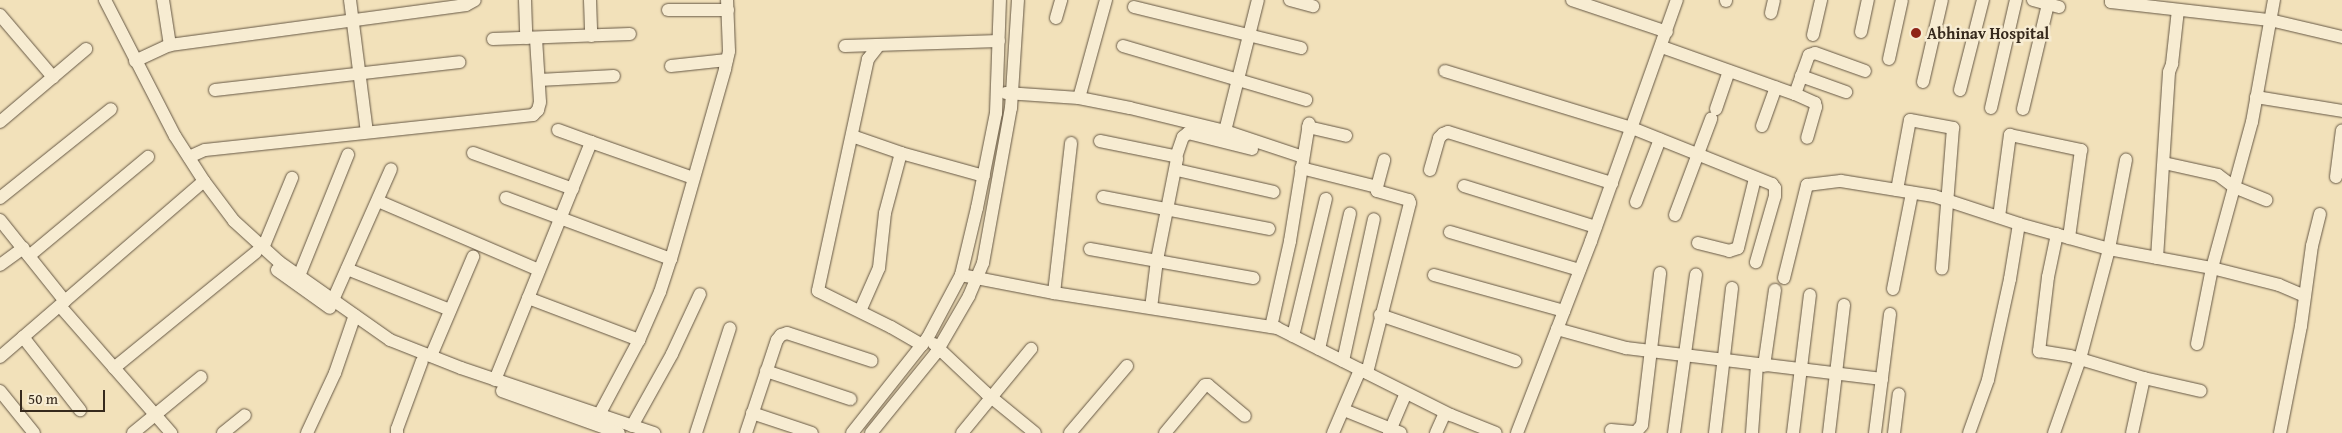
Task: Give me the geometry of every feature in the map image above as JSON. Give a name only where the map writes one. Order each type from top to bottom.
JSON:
[{"type":"street","points":[[97,0],[135,60],[144,83],[189,157],[201,183]]},
{"type":"street","points":[[105,0],[117,31],[144,83],[170,140],[201,183],[260,250],[292,282],[354,320],[426,359],[619,433]]},
{"type":"street","points":[[163,0],[170,45]]},
{"type":"street","points":[[350,0],[367,132]]},
{"type":"street","points":[[135,60],[170,45],[466,5],[476,0]]},
{"type":"street","points":[[189,157],[205,150],[532,115],[538,110],[540,102],[539,80],[525,0]]},
{"type":"street","points":[[590,0],[592,36]]},
{"type":"street","points":[[852,433],[925,341],[961,275],[984,176],[996,113],[1000,0]]},
{"type":"street","points":[[871,433],[938,349],[969,296],[983,263],[1000,175],[1012,94],[1018,0]]},
{"type":"street","points":[[1056,18],[1061,0]]},
{"type":"street","points":[[1078,98],[1106,0]]},
{"type":"street","points":[[1225,131],[1258,0]]},
{"type":"street","points":[[1290,0],[1313,6]]},
{"type":"street","points":[[1572,0],[1667,32]]},
{"type":"street","points":[[1516,433],[1596,227],[1662,47],[1677,0]]},
{"type":"street","points":[[1771,13],[1774,0]]},
{"type":"street","points":[[1814,36],[1821,0]]},
{"type":"street","points":[[1861,32],[1868,0]]},
{"type":"street","points":[[1889,60],[1902,0]]},
{"type":"street","points":[[1923,82],[1942,0]]},
{"type":"street","points":[[1960,90],[1983,0]]},
{"type":"street","points":[[1991,108],[2016,0]]},
{"type":"street","points":[[2023,109],[2052,4],[2033,0]]},
{"type":"street","points":[[2111,0],[2111,2],[2270,20],[2342,37]]},
{"type":"street","points":[[2197,344],[2212,268],[2252,122],[2274,0]]},
{"type":"street","points":[[599,415],[639,340],[660,292],[727,60],[727,5],[668,10]]},
{"type":"street","points":[[1134,7],[1301,48]]},
{"type":"street","points":[[2157,258],[2169,72],[2172,64],[2178,10]]},
{"type":"street","points":[[0,15],[53,77]]},
{"type":"street","points":[[493,39],[630,34]]},
{"type":"street","points":[[845,46],[999,41]]},
{"type":"street","points":[[879,46],[868,59],[818,291],[925,341],[938,349],[1034,433]]},
{"type":"street","points":[[1123,46],[1306,100]]},
{"type":"street","points":[[1662,47],[1776,87],[1815,103],[1816,106],[1807,138]]},
{"type":"street","points":[[0,122],[86,49]]},
{"type":"street","points":[[1795,94],[1810,55],[1815,54],[1864,71]]},
{"type":"street","points":[[671,66],[727,60]]},
{"type":"street","points":[[215,90],[459,62]]},
{"type":"street","points":[[1445,71],[1632,128],[1772,184],[1775,192],[1756,262]]},
{"type":"street","points":[[1674,215],[1729,71]]},
{"type":"street","points":[[539,80],[614,76]]},
{"type":"street","points":[[1801,76],[1846,92]]},
{"type":"street","points":[[1762,126],[1776,87]]},
{"type":"street","points":[[997,92],[1078,98],[1130,108],[1225,131],[1302,162],[1377,187]]},
{"type":"street","points":[[2256,97],[2342,111]]},
{"type":"street","points":[[0,198],[112,109]]},
{"type":"street","points":[[1897,190],[1910,120],[1953,128],[1942,269]]},
{"type":"street","points":[[1271,327],[1290,241],[1309,125],[1346,136]]},
{"type":"street","points":[[558,130],[692,178]]},
{"type":"street","points":[[2336,177],[2342,130]]},
{"type":"street","points":[[1430,170],[1439,138],[1448,132],[1612,183]]},
{"type":"street","points":[[1151,308],[1156,260],[1176,170],[1176,157],[1184,134],[1188,133],[1252,149]]},
{"type":"street","points":[[1999,217],[2010,135],[2081,150],[2063,236],[2048,277],[2039,351],[2080,359],[2144,378],[2202,391]]},
{"type":"street","points":[[852,136],[902,153],[984,176]]},
{"type":"street","points":[[1636,202],[1660,139]]},
{"type":"street","points":[[1100,141],[1176,157]]},
{"type":"street","points":[[495,380],[591,142]]},
{"type":"street","points":[[1054,293],[1071,143]]},
{"type":"street","points":[[473,153],[573,189]]},
{"type":"street","points":[[860,311],[879,268],[885,213],[902,153]]},
{"type":"street","points":[[299,276],[348,155]]},
{"type":"street","points":[[0,265],[26,252],[148,157]]},
{"type":"street","points":[[1333,433],[1364,372],[1410,205],[1409,200],[1377,191],[1384,160]]},
{"type":"street","points":[[2054,433],[2080,359],[2109,249],[2126,160]]},
{"type":"street","points":[[2164,163],[2218,175],[2234,187],[2266,200]]},
{"type":"street","points":[[333,300],[391,170]]},
{"type":"street","points":[[1176,170],[1274,192]]},
{"type":"street","points":[[114,368],[260,250],[292,178]]},
{"type":"street","points":[[1698,244],[1729,251],[1738,248],[1755,178]]},
{"type":"street","points":[[1784,278],[1807,185],[1840,182],[1897,190],[1947,200],[2018,224],[2109,249],[2212,268],[2279,284],[2305,296]]},
{"type":"street","points":[[0,357],[201,183]]},
{"type":"street","points":[[1464,186],[1596,227]]},
{"type":"street","points":[[1893,289],[1912,193]]},
{"type":"street","points":[[1103,197],[1168,208],[1269,229]]},
{"type":"street","points":[[506,198],[671,259]]},
{"type":"street","points":[[1293,336],[1326,199]]},
{"type":"street","points":[[378,201],[540,270]]},
{"type":"street","points":[[1319,349],[1350,214]]},
{"type":"street","points":[[2280,433],[2320,214]]},
{"type":"street","points":[[1343,361],[1374,219]]},
{"type":"street","points":[[0,220],[26,252],[62,303],[114,368],[171,433]]},
{"type":"street","points":[[1969,433],[1988,380],[2010,279],[2018,224]]},
{"type":"street","points":[[1450,232],[1580,270]]},
{"type":"street","points":[[1090,248],[1253,278]]},
{"type":"street","points":[[260,250],[333,300],[354,320]]},
{"type":"street","points":[[397,433],[426,359],[473,257]]},
{"type":"street","points":[[347,269],[450,310]]},
{"type":"street","points":[[1611,430],[1636,432],[1640,428],[1652,350],[1660,273]]},
{"type":"street","points":[[961,275],[1054,293],[1271,327],[1293,336],[1445,413],[1496,433]]},
{"type":"street","points":[[1434,275],[1564,311]]},
{"type":"street","points":[[1674,433],[1696,275]]},
{"type":"street","points":[[1715,433],[1732,288]]},
{"type":"street","points":[[1752,433],[1761,366],[1775,290]]},
{"type":"street","points":[[632,426],[672,354],[700,294]]},
{"type":"street","points":[[1793,433],[1810,295]]},
{"type":"street","points":[[528,298],[639,340]]},
{"type":"street","points":[[1829,433],[1844,305]]},
{"type":"street","points":[[1380,314],[1515,361]]},
{"type":"street","points":[[1875,433],[1890,314]]},
{"type":"street","points":[[307,433],[336,373],[354,320]]},
{"type":"street","points":[[696,433],[730,328]]},
{"type":"street","points":[[1557,329],[1626,348],[1724,359],[1761,366],[1882,379]]},
{"type":"street","points":[[746,433],[777,340],[781,335],[787,333],[872,361]]},
{"type":"street","points":[[23,337],[80,410]]},
{"type":"street","points":[[962,433],[1031,349]]},
{"type":"street","points":[[426,359],[654,433]]},
{"type":"street","points":[[1070,433],[1126,366]]},
{"type":"street","points":[[766,371],[850,399]]},
{"type":"street","points":[[133,433],[201,377]]},
{"type":"street","points":[[2132,433],[2144,378]]},
{"type":"street","points":[[1165,433],[1205,385],[1208,384],[1214,387],[1245,416]]},
{"type":"street","points":[[0,391],[34,433]]},
{"type":"street","points":[[1344,410],[1394,432],[1406,393]]},
{"type":"street","points":[[1894,433],[1899,394]]},
{"type":"street","points":[[752,413],[812,433]]},
{"type":"street","points":[[1436,433],[1445,413]]},
{"type":"street","points":[[222,433],[245,415]]},
{"type":"place","name":"Abhinav Hospital","points":[[1916,33]]}]
